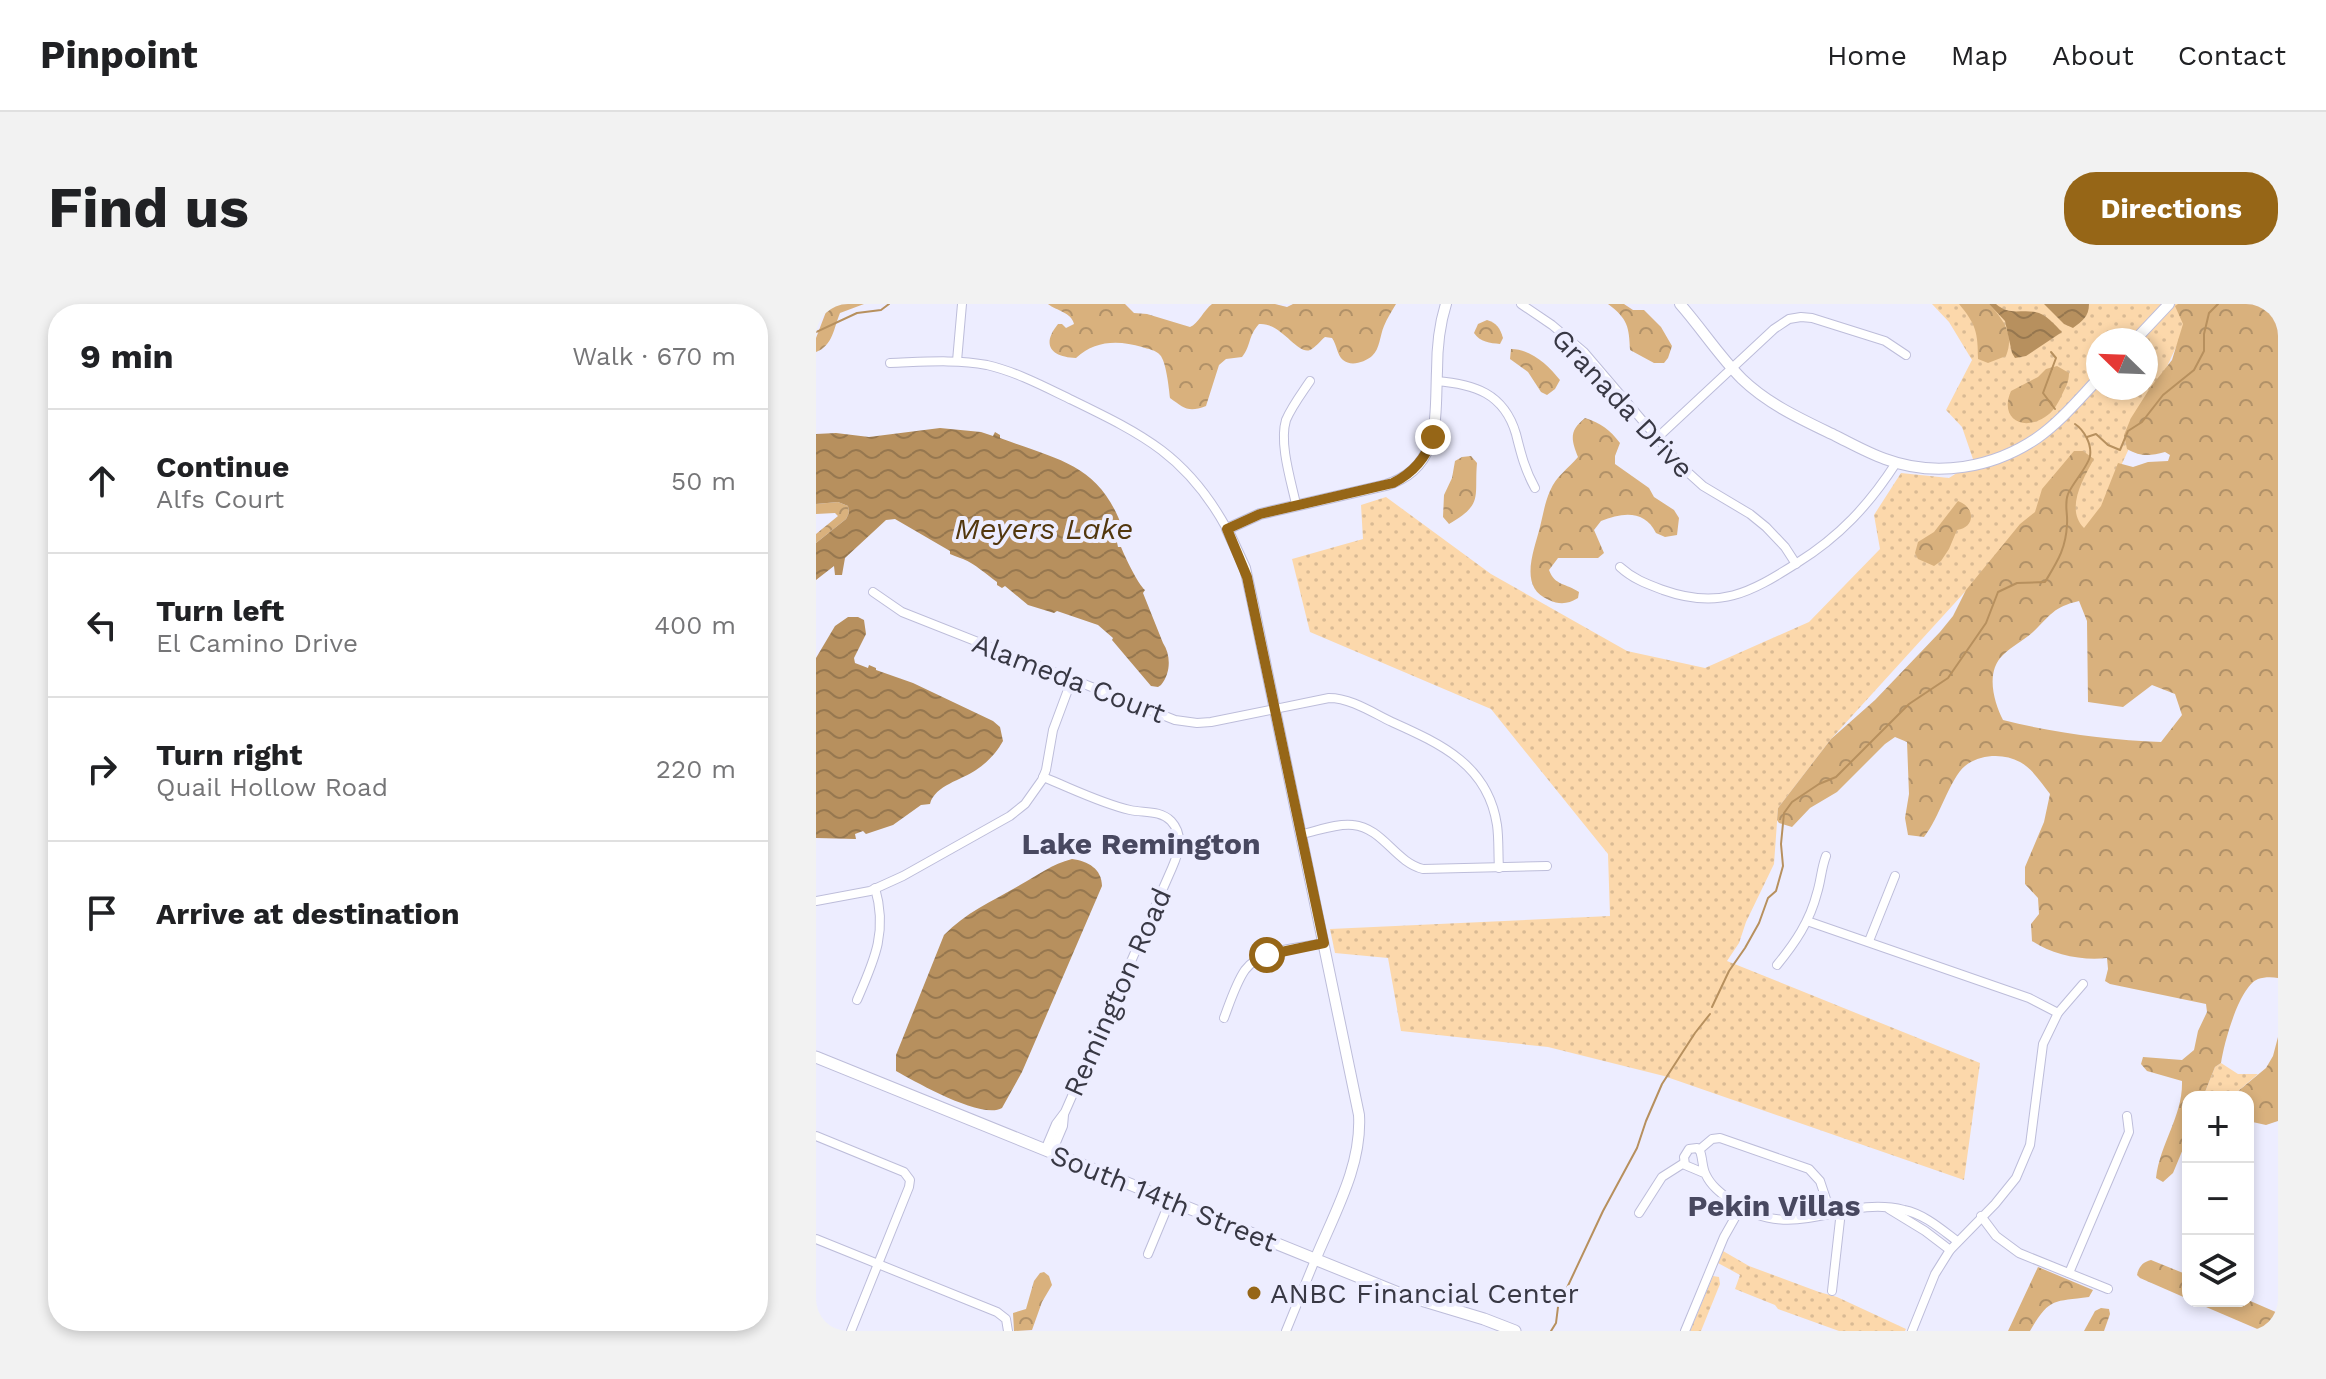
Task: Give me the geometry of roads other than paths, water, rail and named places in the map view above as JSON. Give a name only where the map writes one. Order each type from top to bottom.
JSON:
[{"type":"main road","name":"South 14th Street","points":[[816,1057],[1401,1294],[1515,1331]]},
{"type":"street","points":[[957,361],[962,304]]},
{"type":"street","points":[[1227,529],[1253,516],[1296,504],[1386,485],[1404,478],[1413,470],[1426,454],[1433,437],[1439,338],[1446,304]]},
{"type":"street","name":"Granada Drive","points":[[1521,304],[1584,352],[1682,467],[1703,486],[1766,527],[1796,564]]},
{"type":"street","points":[[1680,304],[1732,369],[1756,391],[1789,413],[1896,463],[1922,468],[1959,468],[2005,456],[2037,438],[2086,391]]},
{"type":"street","points":[[2146,328],[2169,304]]},
{"type":"street","points":[[1657,438],[1774,329],[1789,319],[1821,320],[1885,341],[1906,355]]},
{"type":"street","points":[[890,363],[957,361],[987,365],[1017,374],[1144,436],[1163,450],[1205,492],[1227,529],[1247,577],[1358,1108],[1360,1137],[1351,1174],[1286,1331]]},
{"type":"street","points":[[1296,504],[1284,429],[1291,409],[1310,381]]},
{"type":"street","points":[[1436,381],[1475,387],[1496,400],[1513,426],[1521,460],[1535,488]]},
{"type":"street","points":[[1620,567],[1640,581],[1687,597],[1710,598],[1753,590],[1828,542],[1849,524],[1868,504],[1896,463]]},
{"type":"street","name":"Alameda Court","points":[[873,592],[902,612],[1163,716],[1188,722],[1211,722],[1329,698],[1342,699],[1447,748],[1469,767],[1486,790],[1497,822],[1499,868]]},
{"type":"street","points":[[816,901],[875,888],[903,876],[1010,816],[1025,804],[1043,777],[1053,730],[1072,679]]},
{"type":"street","name":"Remington Road","points":[[1043,777],[1113,805],[1154,812],[1167,818],[1176,829],[1180,843],[1172,868],[1065,1112],[1056,1124],[1049,1151]]},
{"type":"street","points":[[1302,834],[1353,825],[1373,832],[1407,863],[1417,868],[1547,866]]},
{"type":"street","points":[[1777,965],[1807,921],[1826,856]]},
{"type":"street","points":[[1869,941],[1895,876]]},
{"type":"street","points":[[857,1000],[875,959],[881,933],[881,913],[875,888]]},
{"type":"street","points":[[1807,921],[2029,998],[2058,1013]]},
{"type":"street","points":[[1224,1018],[1243,973],[1253,961],[1324,943]]},
{"type":"street","points":[[1912,1331],[1935,1274],[1950,1250],[2016,1178],[2033,1125],[2043,1044],[2058,1013],[2083,984]]},
{"type":"street","points":[[2069,1273],[2129,1132],[2127,1116]]},
{"type":"street","points":[[816,1136],[904,1172],[908,1177],[909,1187],[851,1331]]},
{"type":"street","points":[[1684,1163],[1689,1149],[1699,1150],[1712,1139],[1720,1138],[1809,1169],[1823,1188],[1831,1214]]},
{"type":"street","points":[[1699,1150],[1704,1173]]},
{"type":"street","points":[[1684,1163],[1704,1173],[1721,1193],[1741,1207],[1779,1220],[1804,1220],[1866,1206],[1899,1208],[1921,1216],[1957,1241]]},
{"type":"street","points":[[1639,1213],[1662,1177],[1684,1163]]},
{"type":"street","points":[[1148,1254],[1170,1201]]},
{"type":"street","points":[[1685,1331],[1724,1237],[1741,1207]]},
{"type":"street","points":[[1889,1209],[1950,1250]]},
{"type":"street","points":[[1832,1291],[1841,1211]]},
{"type":"street","points":[[1981,1216],[2007,1246],[2019,1253],[2108,1289]]},
{"type":"street","points":[[816,1239],[997,1312],[1006,1319],[1008,1331]]},
{"type":"water","points":[[1989,304],[2011,311],[2039,313],[2062,332],[2026,356],[2015,358],[2005,321]]},
{"type":"water","points":[[2044,304],[2089,304],[2089,308],[2082,321],[2073,328],[2064,324]]},
{"type":"water","name":"Meyers Lake","points":[[940,428],[993,436],[995,432],[1000,438],[1059,459],[1090,478],[1103,491],[1123,530],[1115,533],[1118,547],[1121,547],[1145,590],[1143,593],[1167,653],[1168,670],[1161,685],[1151,686],[1113,638],[1098,625],[1028,605],[972,564],[950,554],[950,551],[895,519],[886,520],[845,558],[842,575],[835,575],[834,566],[816,580],[816,543],[846,519],[849,513],[848,506],[838,502],[816,504],[816,434],[869,437]]},
{"type":"water","points":[[848,617],[864,620],[866,634],[854,658],[855,663],[868,668],[869,665],[913,683],[993,721],[1000,727],[1003,741],[980,767],[937,792],[930,804],[921,805],[893,825],[866,834],[863,831],[855,834],[856,839],[816,838],[816,658],[835,626]]},
{"type":"water","points":[[1072,859],[1093,867],[1100,875],[1102,886],[1022,1072],[1002,1108],[980,1109],[965,1104],[896,1071],[896,1055],[944,935],[980,907]]},
{"type":"waterway","points":[[816,332],[857,313],[881,310],[889,304]]},
{"type":"waterway","points":[[2087,437],[2096,434],[2108,445],[2120,450],[2128,431],[2142,422],[2163,395],[2194,370],[2204,351],[2209,313],[2218,304]]},
{"type":"waterway","points":[[2051,352],[2056,358],[2043,393],[2055,409]]},
{"type":"waterway","points":[[1712,1007],[1729,971],[1759,923],[1768,898],[1776,891],[1783,866],[1781,844],[1784,813],[1792,802],[1836,777],[1909,704],[1948,678],[1986,623],[1998,592],[2017,583],[2045,582],[2065,541],[2068,494],[2090,456],[2087,438],[2075,424]]},
{"type":"waterway","points":[[1551,1331],[1556,1323],[1558,1307],[1603,1211],[1637,1148],[1662,1084],[1710,1014]]},
{"type":"place","name":"ANBC Financial Center","points":[[1254,1293]]},
{"type":"district","name":"Lake Remington","points":[[1141,844]]},
{"type":"district","name":"Pekin Villas","points":[[1774,1206]]}]
